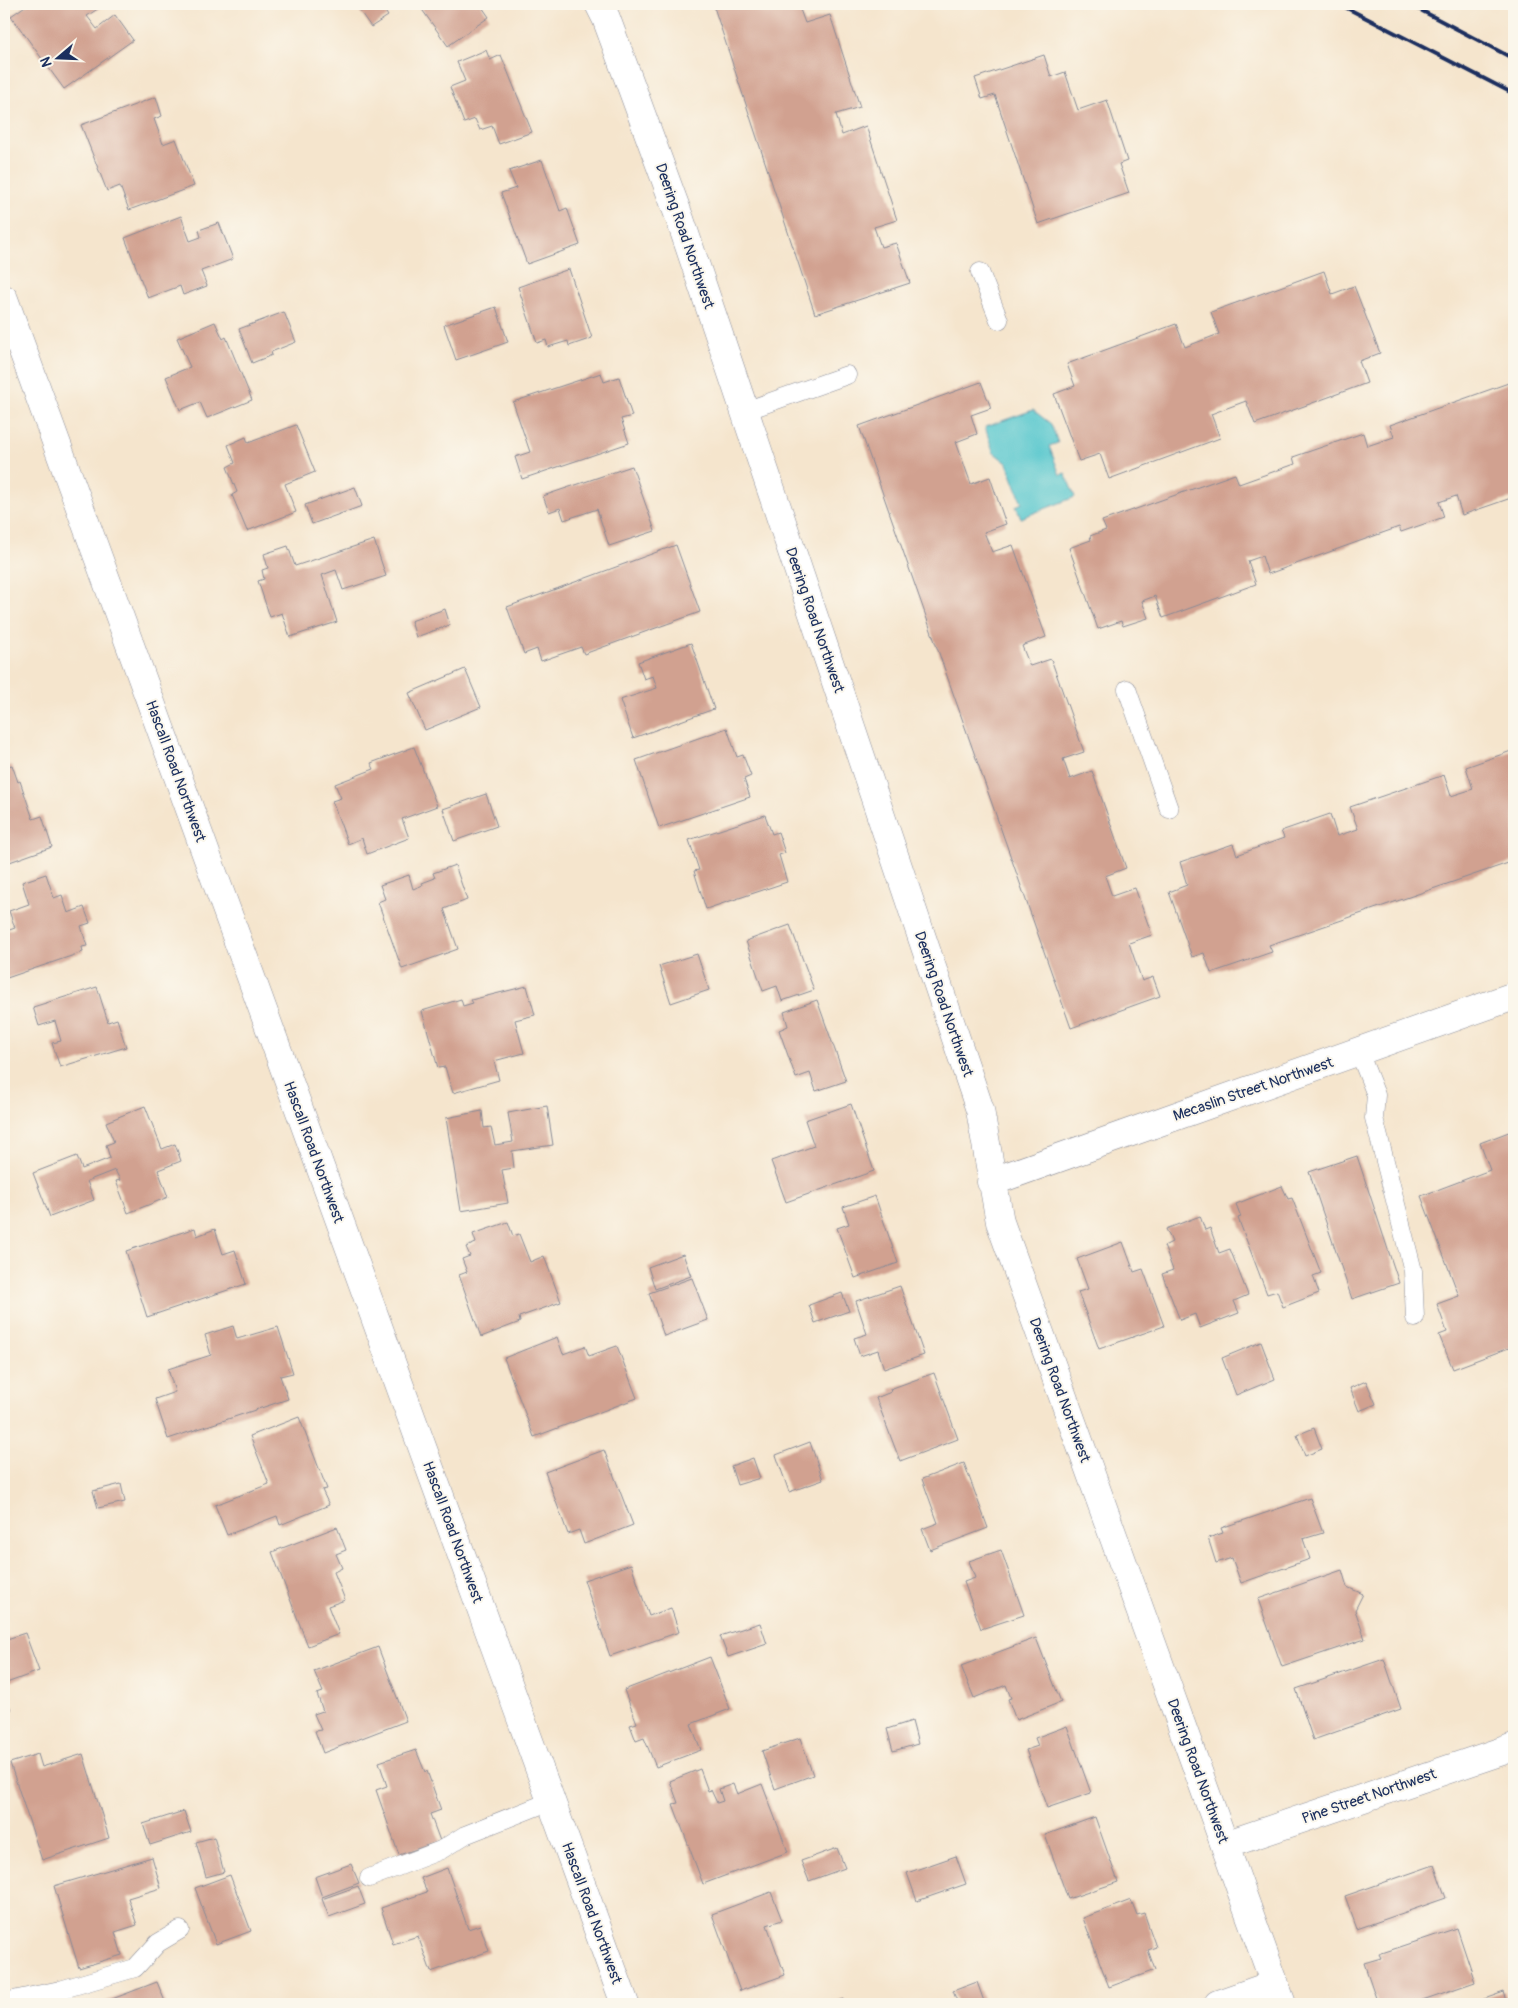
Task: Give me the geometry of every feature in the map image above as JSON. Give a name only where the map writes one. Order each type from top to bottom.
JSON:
[{"type":"street","name":"Deering Road Northwest","points":[[599,4],[606,18],[680,219],[980,1110],[991,1182],[1000,1222],[1279,1994]]},
{"type":"street","name":"Hascall Road Northwest","points":[[4,300],[625,2004]]},
{"type":"street","name":"Mecaslin Street Northwest","points":[[991,1182],[1514,996]]},
{"type":"street","name":"Pine Street Northwest","points":[[1224,1845],[1514,1746]]},
{"type":"street","points":[[1218,2004],[1279,1994]]},
{"type":"lane","points":[[980,272],[999,320]]},
{"type":"lane","points":[[745,411],[847,375]]},
{"type":"lane","points":[[1127,689],[1169,809]]},
{"type":"lane","points":[[1359,1052],[1376,1095],[1374,1118],[1413,1271],[1415,1318]]},
{"type":"lane","points":[[369,1878],[441,1850],[465,1835],[551,1801]]},
{"type":"lane","points":[[4,2002],[60,1990],[135,1968],[158,1943],[180,1930]]},
{"type":"water","points":[[1033,410],[1051,424],[1058,443],[1049,446],[1060,475],[1065,473],[1075,497],[1021,518],[1016,506],[1022,503],[1007,463],[993,452],[985,427]]},
{"type":"building","points":[[28,4],[105,4],[87,16],[97,29],[115,15],[133,40],[64,89],[11,16]]},
{"type":"building","points":[[368,4],[380,4],[388,16],[371,27],[359,10]]},
{"type":"building","points":[[418,4],[480,4],[489,17],[448,46]]},
{"type":"building","points":[[713,4],[798,4],[805,23],[830,15],[860,107],[836,114],[842,135],[866,126],[897,220],[874,227],[881,247],[896,243],[910,283],[815,314]]},
{"type":"building","points":[[486,50],[490,60],[501,55],[532,132],[499,144],[492,126],[480,130],[475,119],[464,123],[450,87],[465,81],[457,62]]},
{"type":"building","points":[[1044,55],[1051,77],[1065,72],[1078,110],[1107,100],[1127,161],[1119,164],[1129,193],[1038,224],[995,95],[982,99],[975,78]]},
{"type":"building","points":[[156,97],[162,116],[154,119],[163,144],[176,139],[194,186],[129,210],[120,186],[107,191],[81,125]]},
{"type":"building","points":[[542,160],[560,211],[567,208],[580,245],[527,264],[501,193],[516,188],[509,171]]},
{"type":"building","points":[[181,216],[190,241],[201,237],[199,230],[219,223],[233,259],[201,271],[207,286],[183,295],[180,286],[148,298],[125,238]]},
{"type":"building","points":[[569,269],[592,338],[569,346],[568,341],[548,347],[546,340],[537,343],[518,287]]},
{"type":"building","points":[[1324,271],[1332,294],[1354,286],[1380,353],[1359,361],[1367,383],[1255,424],[1246,401],[1211,414],[1220,438],[1109,479],[1100,454],[1079,461],[1054,394],[1075,386],[1067,364],[1176,324],[1185,347],[1219,334],[1211,312]]},
{"type":"building","points":[[496,307],[508,342],[456,360],[444,325]]},
{"type":"building","points":[[284,312],[296,342],[271,352],[272,355],[252,363],[239,329]]},
{"type":"building","points":[[215,322],[223,339],[226,337],[252,400],[207,418],[200,402],[180,410],[166,377],[190,367],[177,338]]},
{"type":"building","points":[[601,373],[604,382],[619,377],[632,416],[621,419],[629,443],[522,479],[515,457],[530,452],[513,402]]},
{"type":"building","points":[[1514,381],[1514,497],[1462,515],[1456,496],[1439,502],[1444,517],[1401,532],[1399,527],[1268,574],[1262,556],[1248,561],[1256,584],[1163,618],[1155,596],[1142,601],[1148,618],[1123,626],[1121,621],[1098,629],[1069,548],[1091,540],[1090,536],[1106,530],[1102,521],[1235,474],[1239,484],[1295,464],[1293,457],[1363,433],[1367,446],[1394,437],[1390,425]]},
{"type":"building","points":[[981,382],[991,408],[971,415],[977,434],[956,442],[971,484],[990,477],[1006,524],[984,532],[992,552],[1013,545],[1046,637],[1022,646],[1030,666],[1051,659],[1084,752],[1063,759],[1070,779],[1092,771],[1126,868],[1105,876],[1112,896],[1135,888],[1152,935],[1129,943],[1142,981],[1153,977],[1160,996],[1071,1028],[859,426]]},
{"type":"building","points":[[296,425],[315,472],[285,484],[296,512],[247,531],[232,495],[237,492],[227,467],[235,463],[228,445],[246,437],[248,443]]},
{"type":"building","points":[[632,466],[655,531],[609,546],[597,509],[564,520],[560,508],[549,512],[543,496]]},
{"type":"building","points":[[355,487],[362,506],[312,524],[305,505]]},
{"type":"building","points":[[374,540],[386,576],[343,590],[336,570],[322,575],[337,622],[290,637],[282,613],[270,617],[258,581],[264,579],[262,570],[268,568],[264,554],[288,546],[295,566]]},
{"type":"building","points":[[676,545],[700,612],[584,654],[581,647],[541,661],[537,649],[524,654],[507,607]]},
{"type":"building","points":[[445,609],[450,625],[416,637],[411,621]]},
{"type":"building","points":[[691,643],[714,709],[633,738],[620,700],[657,688],[653,676],[644,679],[638,662]]},
{"type":"building","points":[[465,669],[481,707],[425,730],[409,693]]},
{"type":"building","points":[[727,728],[737,757],[743,755],[751,776],[744,779],[750,797],[659,828],[636,760]]},
{"type":"building","points":[[414,747],[437,806],[402,819],[409,838],[367,854],[362,838],[348,844],[332,801],[341,798],[335,784],[374,769],[371,763]]},
{"type":"building","points":[[1514,750],[1514,861],[1269,945],[1272,952],[1211,973],[1204,953],[1192,957],[1169,892],[1187,885],[1180,862],[1233,844],[1237,855],[1284,838],[1281,831],[1330,814],[1337,836],[1358,829],[1350,807],[1444,775],[1451,796],[1473,789],[1466,767]]},
{"type":"building","points":[[12,765],[18,782],[20,781],[33,819],[42,816],[52,847],[4,864],[4,767]]},
{"type":"building","points":[[486,794],[497,826],[454,841],[443,809]]},
{"type":"building","points":[[765,815],[772,834],[778,832],[785,853],[779,855],[787,882],[706,909],[694,871],[699,870],[689,840]]},
{"type":"building","points":[[455,865],[467,900],[444,909],[458,949],[402,969],[378,902],[385,899],[380,885],[409,875],[413,889],[435,878],[433,873]]},
{"type":"building","points":[[46,874],[54,898],[62,895],[68,913],[84,907],[90,923],[81,926],[87,946],[82,947],[83,952],[4,979],[4,932],[15,928],[9,911],[29,904],[22,882]]},
{"type":"building","points":[[790,925],[814,990],[782,1001],[777,986],[763,991],[746,941]]},
{"type":"building","points":[[697,954],[709,990],[671,1003],[659,966]]},
{"type":"building","points":[[527,986],[535,1015],[515,1020],[524,1053],[494,1061],[499,1080],[453,1093],[445,1067],[438,1068],[422,1011],[461,999],[463,1006],[473,1003],[471,1000]]},
{"type":"building","points":[[97,987],[108,1022],[117,1019],[126,1047],[60,1067],[52,1043],[61,1041],[55,1021],[39,1026],[33,1007]]},
{"type":"building","points":[[817,1000],[846,1081],[816,1091],[810,1073],[796,1078],[779,1030],[788,1026],[784,1012]]},
{"type":"building","points":[[851,1104],[874,1171],[786,1202],[771,1161],[814,1146],[805,1120]]},
{"type":"building","points":[[145,1106],[162,1149],[175,1144],[181,1161],[158,1170],[168,1197],[128,1213],[116,1181],[120,1180],[115,1170],[87,1181],[94,1200],[50,1217],[33,1173],[77,1156],[82,1169],[110,1158],[106,1145],[114,1142],[106,1122]]},
{"type":"building","points":[[547,1106],[553,1145],[512,1151],[514,1168],[502,1170],[508,1203],[461,1211],[446,1118],[482,1111],[484,1128],[491,1127],[495,1145],[513,1142],[508,1113]]},
{"type":"building","points":[[1514,1130],[1514,1346],[1453,1369],[1439,1335],[1447,1332],[1437,1304],[1459,1296],[1421,1196],[1490,1170],[1480,1143]]},
{"type":"building","points":[[1357,1156],[1399,1283],[1352,1299],[1309,1172]]},
{"type":"building","points":[[1282,1186],[1288,1199],[1292,1198],[1321,1273],[1313,1276],[1319,1293],[1283,1307],[1277,1291],[1267,1294],[1238,1218],[1241,1217],[1236,1204]]},
{"type":"building","points":[[875,1196],[898,1263],[855,1278],[837,1228],[849,1224],[843,1207]]},
{"type":"building","points":[[1200,1216],[1205,1230],[1210,1228],[1219,1253],[1230,1249],[1248,1295],[1234,1301],[1239,1313],[1200,1328],[1195,1314],[1180,1320],[1162,1274],[1173,1270],[1164,1246],[1172,1242],[1166,1229]]},
{"type":"building","points":[[508,1222],[513,1236],[519,1234],[530,1262],[544,1256],[561,1302],[519,1317],[520,1322],[481,1337],[459,1275],[467,1272],[462,1259],[470,1256],[466,1247],[476,1243],[473,1234]]},
{"type":"building","points":[[195,1228],[197,1236],[215,1229],[223,1254],[235,1250],[246,1284],[147,1317],[126,1251]]},
{"type":"building","points":[[1123,1242],[1134,1272],[1143,1269],[1164,1326],[1099,1349],[1078,1292],[1088,1289],[1077,1259]]},
{"type":"building","points":[[683,1254],[691,1276],[655,1289],[648,1267]]},
{"type":"building","points":[[692,1278],[708,1320],[664,1336],[649,1293]]},
{"type":"building","points":[[900,1286],[924,1355],[884,1369],[878,1350],[860,1356],[854,1338],[867,1334],[856,1301]]},
{"type":"building","points":[[842,1293],[849,1311],[815,1323],[809,1305]]},
{"type":"building","points":[[233,1326],[237,1339],[278,1327],[293,1373],[280,1376],[288,1399],[168,1439],[155,1399],[175,1392],[168,1369],[211,1355],[205,1335]]},
{"type":"building","points":[[557,1337],[563,1354],[585,1346],[589,1356],[617,1346],[637,1398],[534,1437],[504,1358]]},
{"type":"building","points":[[1261,1342],[1275,1379],[1236,1395],[1222,1358]]},
{"type":"building","points":[[934,1373],[958,1439],[900,1461],[876,1398],[891,1392],[890,1389]]},
{"type":"building","points":[[1366,1381],[1376,1404],[1359,1411],[1350,1388]]},
{"type":"building","points":[[299,1417],[327,1489],[322,1490],[329,1505],[280,1525],[277,1516],[227,1535],[215,1505],[269,1484],[250,1436]]},
{"type":"building","points":[[1314,1428],[1322,1449],[1305,1456],[1297,1435]]},
{"type":"building","points":[[810,1442],[823,1480],[789,1492],[776,1455]]},
{"type":"building","points":[[604,1450],[633,1525],[584,1544],[579,1530],[568,1534],[545,1472]]},
{"type":"building","points":[[753,1458],[760,1478],[737,1485],[731,1466]]},
{"type":"building","points":[[964,1463],[988,1528],[930,1550],[922,1529],[938,1523],[922,1479]]},
{"type":"building","points":[[121,1484],[125,1502],[98,1508],[93,1491]]},
{"type":"building","points":[[1310,1498],[1323,1533],[1303,1539],[1310,1559],[1241,1583],[1232,1558],[1216,1563],[1208,1538],[1223,1533],[1221,1528]]},
{"type":"building","points":[[337,1527],[346,1550],[336,1554],[342,1568],[334,1572],[345,1600],[328,1606],[339,1634],[308,1646],[272,1552]]},
{"type":"building","points":[[1001,1550],[1024,1615],[981,1629],[964,1582],[975,1578],[969,1561]]},
{"type":"building","points":[[631,1564],[649,1616],[671,1608],[679,1632],[610,1656],[584,1580]]},
{"type":"building","points":[[1342,1570],[1347,1587],[1363,1594],[1355,1610],[1365,1639],[1282,1667],[1258,1599]]},
{"type":"building","points":[[760,1623],[767,1644],[728,1657],[720,1636]]},
{"type":"building","points":[[25,1633],[39,1671],[4,1684],[4,1640]]},
{"type":"building","points":[[1036,1638],[1061,1702],[1016,1720],[1008,1699],[1011,1698],[1006,1685],[974,1698],[961,1666]]},
{"type":"building","points":[[378,1647],[406,1721],[323,1753],[315,1731],[321,1730],[314,1714],[323,1711],[317,1694],[323,1692],[314,1671]]},
{"type":"building","points":[[710,1657],[730,1709],[691,1724],[701,1750],[656,1767],[644,1738],[636,1741],[630,1725],[637,1723],[624,1690]]},
{"type":"building","points":[[1384,1659],[1401,1709],[1313,1740],[1296,1689]]},
{"type":"building","points":[[4,1691],[11,1710],[4,1713]]},
{"type":"building","points":[[912,1721],[918,1744],[893,1751],[887,1729]]},
{"type":"building","points":[[1067,1726],[1091,1793],[1047,1808],[1026,1750],[1038,1746],[1035,1738]]},
{"type":"building","points":[[800,1738],[813,1775],[775,1789],[762,1751]]},
{"type":"building","points":[[416,1750],[425,1772],[427,1771],[441,1810],[430,1814],[440,1841],[399,1855],[376,1790],[387,1786],[379,1762]]},
{"type":"building","points":[[38,1754],[42,1767],[83,1754],[109,1838],[42,1860],[10,1763]]},
{"type":"building","points":[[700,1769],[708,1791],[711,1790],[717,1803],[723,1801],[719,1789],[733,1784],[737,1794],[762,1784],[788,1852],[703,1884],[673,1804],[678,1803],[670,1781]]},
{"type":"building","points":[[184,1811],[191,1832],[150,1845],[143,1824]]},
{"type":"building","points":[[1095,1817],[1118,1882],[1068,1899],[1045,1835]]},
{"type":"building","points":[[214,1837],[224,1872],[206,1877],[196,1842]]},
{"type":"building","points":[[837,1848],[845,1868],[809,1881],[801,1861]]},
{"type":"building","points":[[956,1856],[966,1884],[917,1901],[907,1873]]},
{"type":"building","points":[[152,1857],[161,1888],[128,1898],[137,1925],[115,1932],[122,1955],[79,1968],[54,1886]]},
{"type":"building","points":[[351,1864],[359,1883],[322,1897],[315,1877]]},
{"type":"building","points":[[1434,1865],[1446,1898],[1357,1929],[1345,1896]]},
{"type":"building","points":[[447,1868],[468,1929],[480,1925],[489,1951],[431,1972],[418,1936],[393,1944],[381,1908],[427,1892],[421,1878]]},
{"type":"building","points":[[230,1875],[251,1931],[216,1944],[195,1888]]},
{"type":"building","points":[[358,1886],[365,1904],[329,1917],[322,1899]]},
{"type":"building","points":[[771,1892],[782,1920],[767,1925],[785,1975],[740,1991],[712,1914]]},
{"type":"building","points":[[1131,1900],[1137,1915],[1144,1913],[1156,1947],[1148,1950],[1155,1970],[1109,1987],[1083,1918]]},
{"type":"building","points":[[1457,1928],[1475,1982],[1411,2004],[1378,2004],[1364,1963],[1381,1958],[1379,1954]]},
{"type":"building","points":[[157,1982],[166,2004],[99,2004]]},
{"type":"building","points":[[977,1982],[985,2004],[958,2004],[953,1991]]},
{"type":"building","points":[[1504,1992],[1508,2004],[1470,2004]]},
{"type":"building","points":[[843,1999],[844,2004],[829,2004]]},
{"type":"railway","points":[[1339,4],[1514,94]]},
{"type":"railway","points":[[1409,4],[1514,59]]}]
